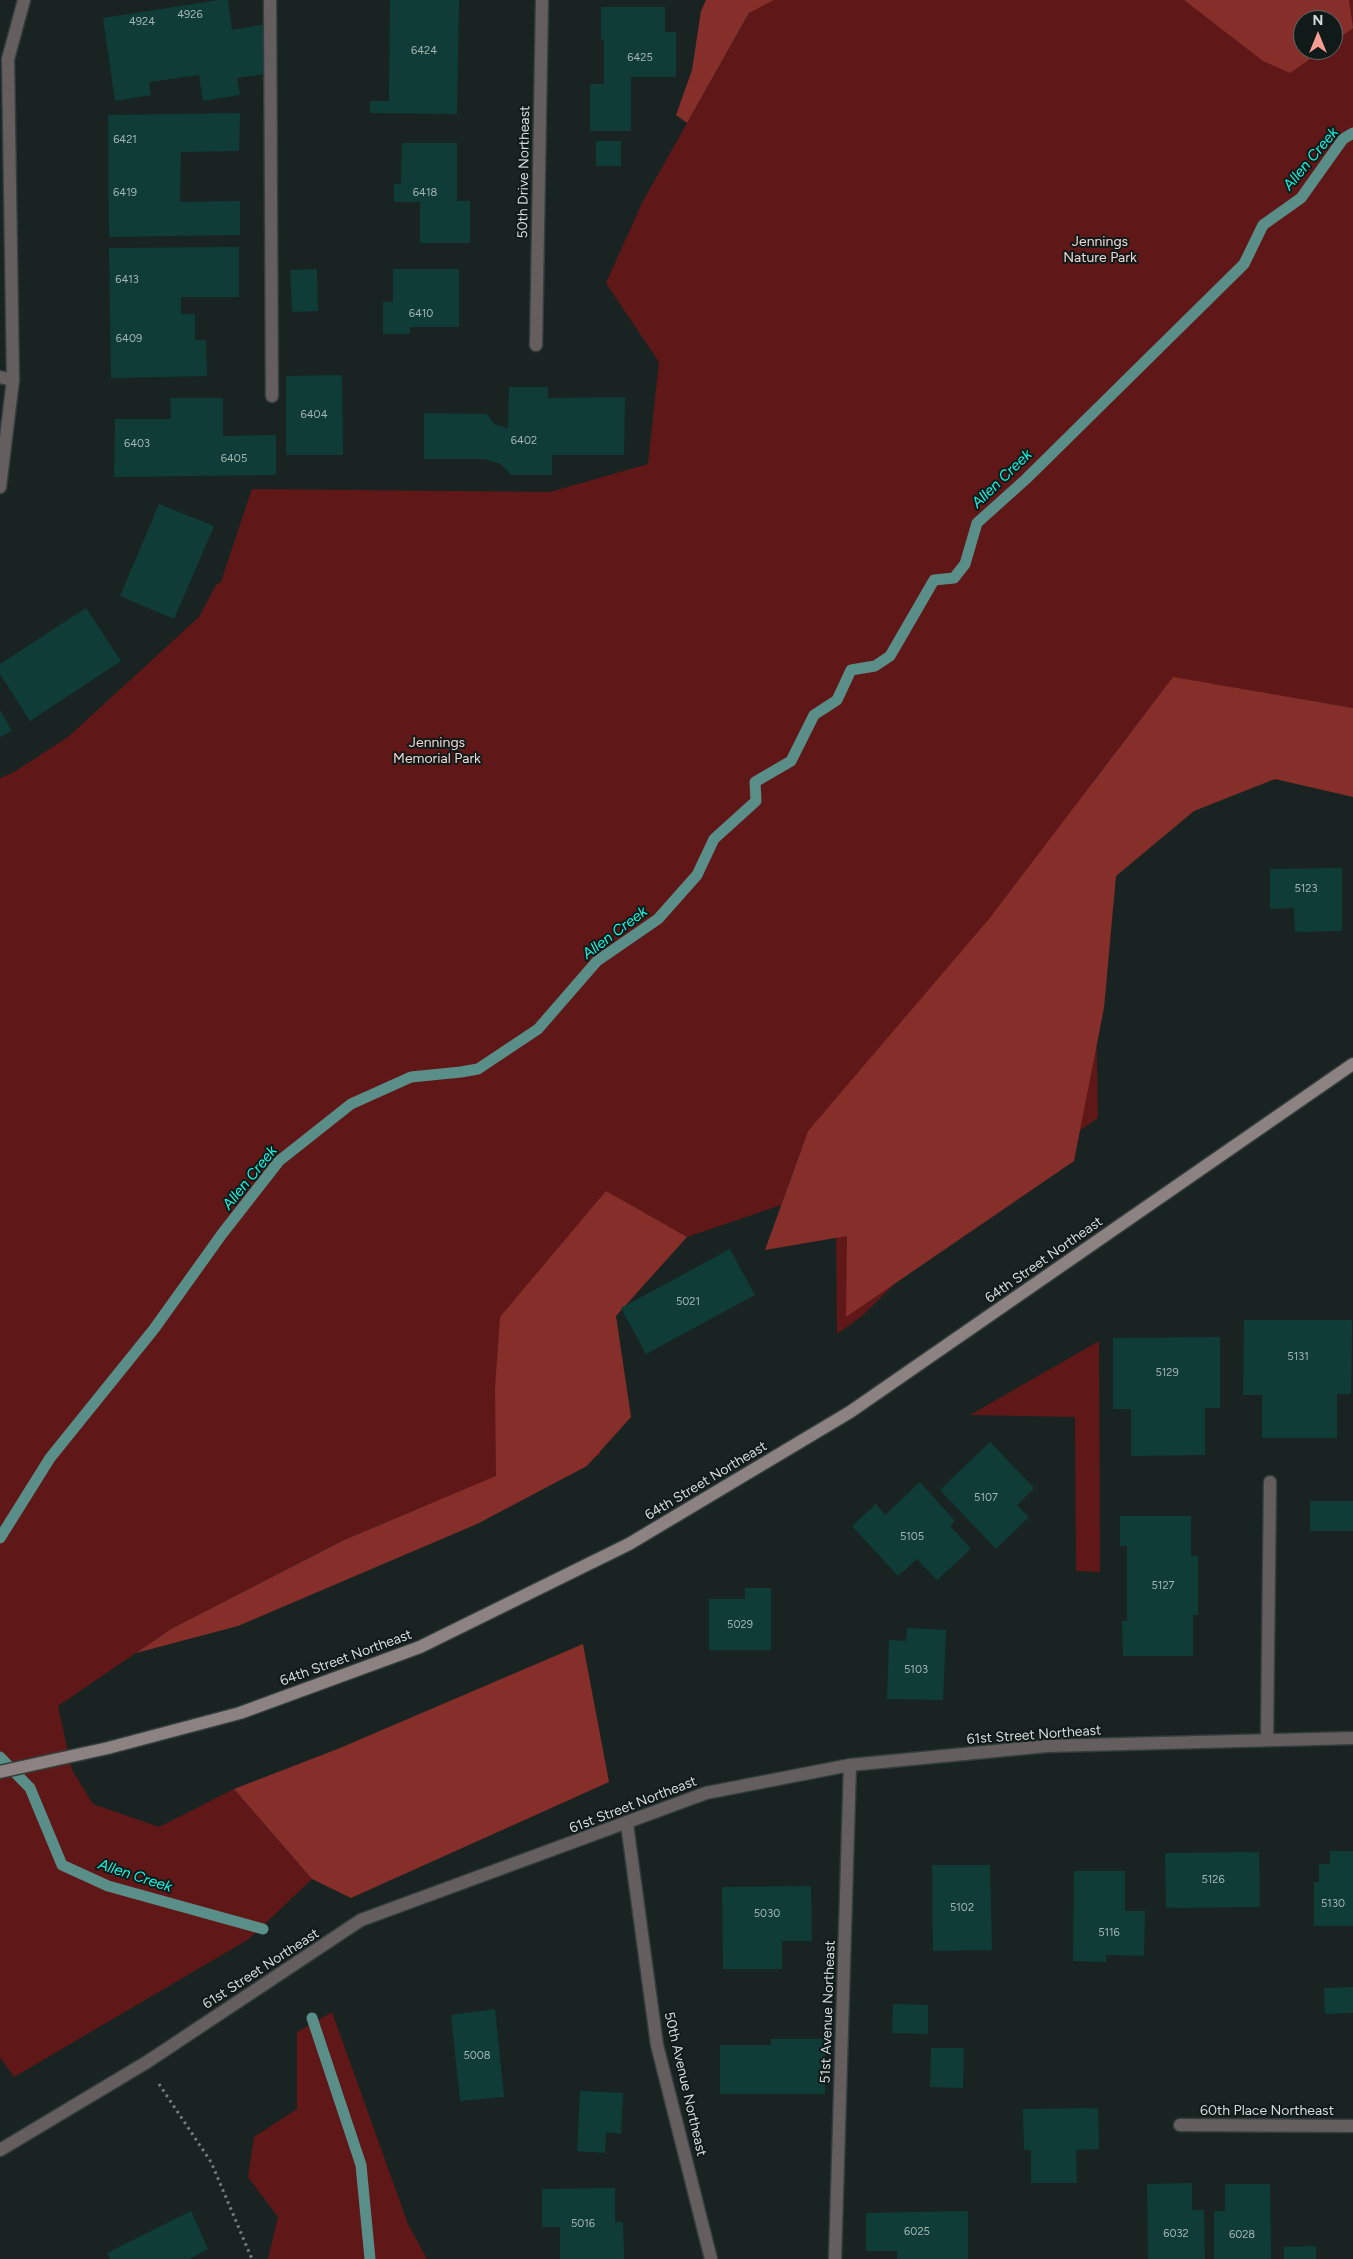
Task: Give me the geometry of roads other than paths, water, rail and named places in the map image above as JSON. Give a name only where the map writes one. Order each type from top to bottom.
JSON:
[{"type":"main road","name":"64th Street Northeast","points":[[0,1772],[108,1748],[240,1713],[420,1647],[629,1544],[850,1412],[1353,1064]]},
{"type":"street","points":[[0,487],[6,379],[4,67],[8,59],[24,0]]},
{"type":"street","points":[[270,0],[272,396]]},
{"type":"street","name":"50th Drive Northeast","points":[[536,345],[542,0]]},
{"type":"street","points":[[1268,1740],[1270,1482]]},
{"type":"street","name":"61st Street Northeast","points":[[0,2150],[147,2062],[361,1920],[706,1793],[850,1765],[1047,1746],[1353,1738]]},
{"type":"street","name":"51st Avenue Northeast","points":[[835,2259],[850,1765]]},
{"type":"street","name":"50th Avenue Northeast","points":[[626,1824],[657,2045],[711,2259]]},
{"type":"street","name":"60th Place Northeast","points":[[1180,2125],[1353,2126]]},
{"type":"waterway","name":"Allen Creek","points":[[0,1538],[50,1458],[154,1329],[222,1234],[279,1161],[351,1104],[411,1077],[478,1069],[538,1029],[597,961],[658,919],[697,875],[714,839],[756,801],[755,782],[791,761],[814,715],[837,700],[851,670],[875,666],[890,656],[934,580],[954,578],[965,564],[977,523],[1026,479],[1244,264],[1263,225],[1301,198],[1343,139],[1353,133]]},
{"type":"waterway","name":"Allen Creek","points":[[0,1757],[30,1788],[62,1865],[108,1886],[263,1929]]},
{"type":"waterway","name":"Allen Creek","points":[[312,2018],[361,2165],[370,2259]]},
{"type":"park label","name":"Jennings Nature Park","points":[[1100,250]]},
{"type":"park label","name":"Jennings Memorial Park","points":[[437,752]]}]
